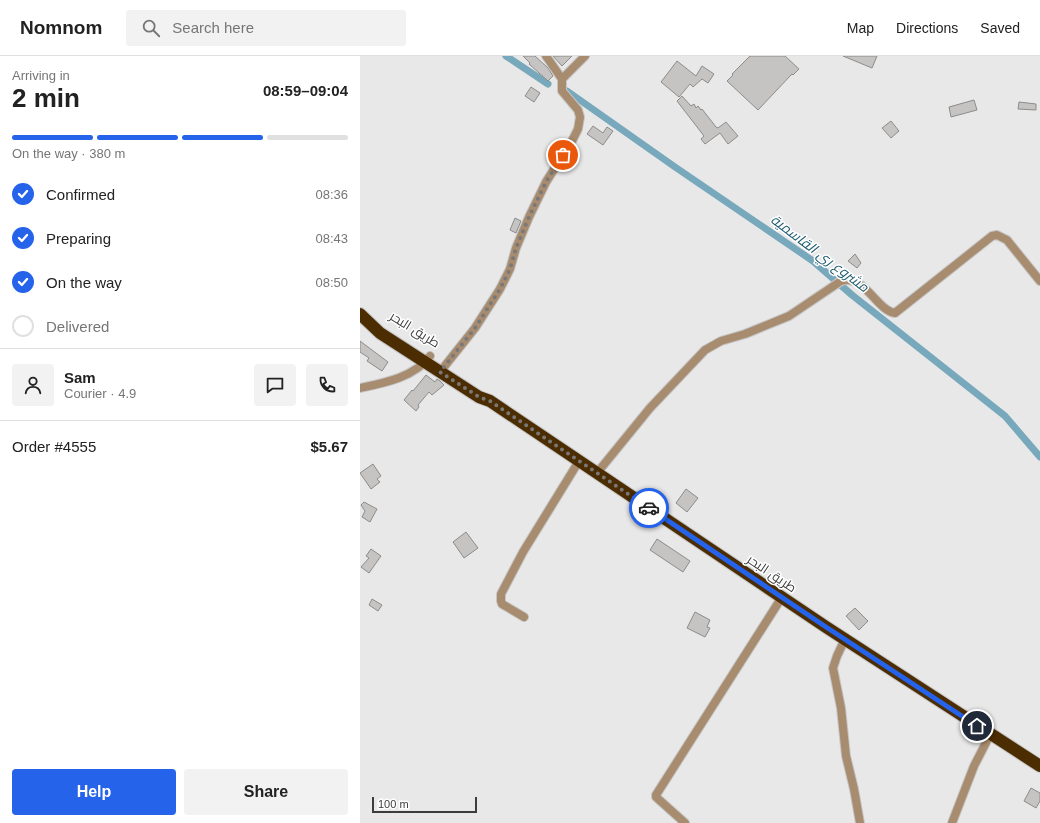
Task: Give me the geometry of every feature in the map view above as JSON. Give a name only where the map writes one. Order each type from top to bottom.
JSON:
[{"type":"highway","name":"طريق البحر","points":[[360,314],[384,326],[442,368],[483,390],[490,401],[845,639],[990,735],[1040,766]]},
{"type":"street","points":[[442,368],[475,328],[500,289],[510,269],[516,248],[529,217],[546,182],[574,139],[578,129],[580,117],[578,110],[562,91],[562,79],[546,56]]},
{"type":"street","points":[[562,79],[585,56]]},
{"type":"street","points":[[597,473],[650,408],[706,350],[721,341],[745,334],[789,316],[838,283],[847,279],[854,281],[866,289],[888,311],[895,313],[992,236],[997,235],[1007,240],[1040,280]]},
{"type":"street","points":[[360,388],[404,376],[428,359]]},
{"type":"street","points":[[524,617],[502,604],[501,594],[523,552],[579,461]]},
{"type":"street","points":[[685,823],[660,801],[656,794],[782,597]]},
{"type":"street","points":[[845,639],[837,656],[834,668],[841,708],[846,756],[860,823]]},
{"type":"street","points":[[952,823],[974,766],[990,735]]},
{"type":"building","points":[[523,56],[535,56],[548,68],[553,76],[548,81],[529,64],[530,63]]},
{"type":"building","points":[[553,56],[572,56],[562,66]]},
{"type":"building","points":[[750,56],[785,56],[799,69],[793,75],[792,74],[758,110],[727,81]]},
{"type":"building","points":[[843,56],[877,56],[872,68]]},
{"type":"building","points":[[677,61],[696,76],[702,66],[714,74],[708,83],[702,79],[693,87],[690,84],[679,97],[661,82]]},
{"type":"building","points":[[531,87],[540,93],[534,102],[525,96]]},
{"type":"building","points":[[682,96],[691,106],[694,104],[696,108],[698,106],[701,110],[702,109],[716,127],[718,128],[726,122],[738,136],[728,144],[720,133],[705,144],[701,139],[704,136],[677,101]]},
{"type":"building","points":[[974,100],[977,110],[951,117],[949,107]]},
{"type":"building","points":[[1019,102],[1036,104],[1036,110],[1018,109]]},
{"type":"building","points":[[891,121],[899,131],[891,138],[882,128]]},
{"type":"building","points":[[593,126],[603,133],[607,127],[613,131],[603,145],[587,134]]},
{"type":"building","points":[[515,218],[521,221],[516,233],[510,230]]},
{"type":"building","points":[[855,254],[861,263],[857,268],[848,261]]},
{"type":"building","points":[[360,341],[388,362],[382,371],[367,361],[369,358],[360,352]]},
{"type":"building","points":[[426,375],[435,382],[437,379],[444,385],[432,395],[429,392],[418,405],[419,407],[416,411],[404,400]]},
{"type":"building","points":[[373,464],[381,476],[377,479],[380,482],[371,489],[360,473]]},
{"type":"building","points":[[686,489],[698,498],[687,512],[676,503]]},
{"type":"building","points":[[364,502],[377,509],[370,522],[362,517],[365,511],[361,505]]},
{"type":"building","points":[[466,532],[478,548],[464,558],[453,542]]},
{"type":"building","points":[[657,539],[690,561],[683,572],[650,550]]},
{"type":"building","points":[[371,549],[381,556],[369,573],[361,567],[369,558],[366,556]]},
{"type":"building","points":[[372,599],[382,605],[378,611],[369,605]]},
{"type":"building","points":[[855,608],[868,621],[859,630],[846,616]]},
{"type":"building","points":[[695,612],[710,620],[707,627],[710,628],[705,637],[687,628]]},
{"type":"building","points":[[1031,788],[1040,793],[1040,801],[1036,808],[1024,801]]},
{"type":"waterway","name":"مشروع ري القاسمية","points":[[506,56],[548,84]]},
{"type":"waterway","name":"مشروع ري القاسمية","points":[[567,91],[813,261],[852,295],[1005,416],[1040,457]]},
{"type":"way so far","points":[[563,155],[553,169],[529,217],[516,248],[510,269],[500,289],[475,328],[440,372],[479,397],[490,401],[649,508]]},
{"type":"route","points":[[649,508],[977,726]]}]
